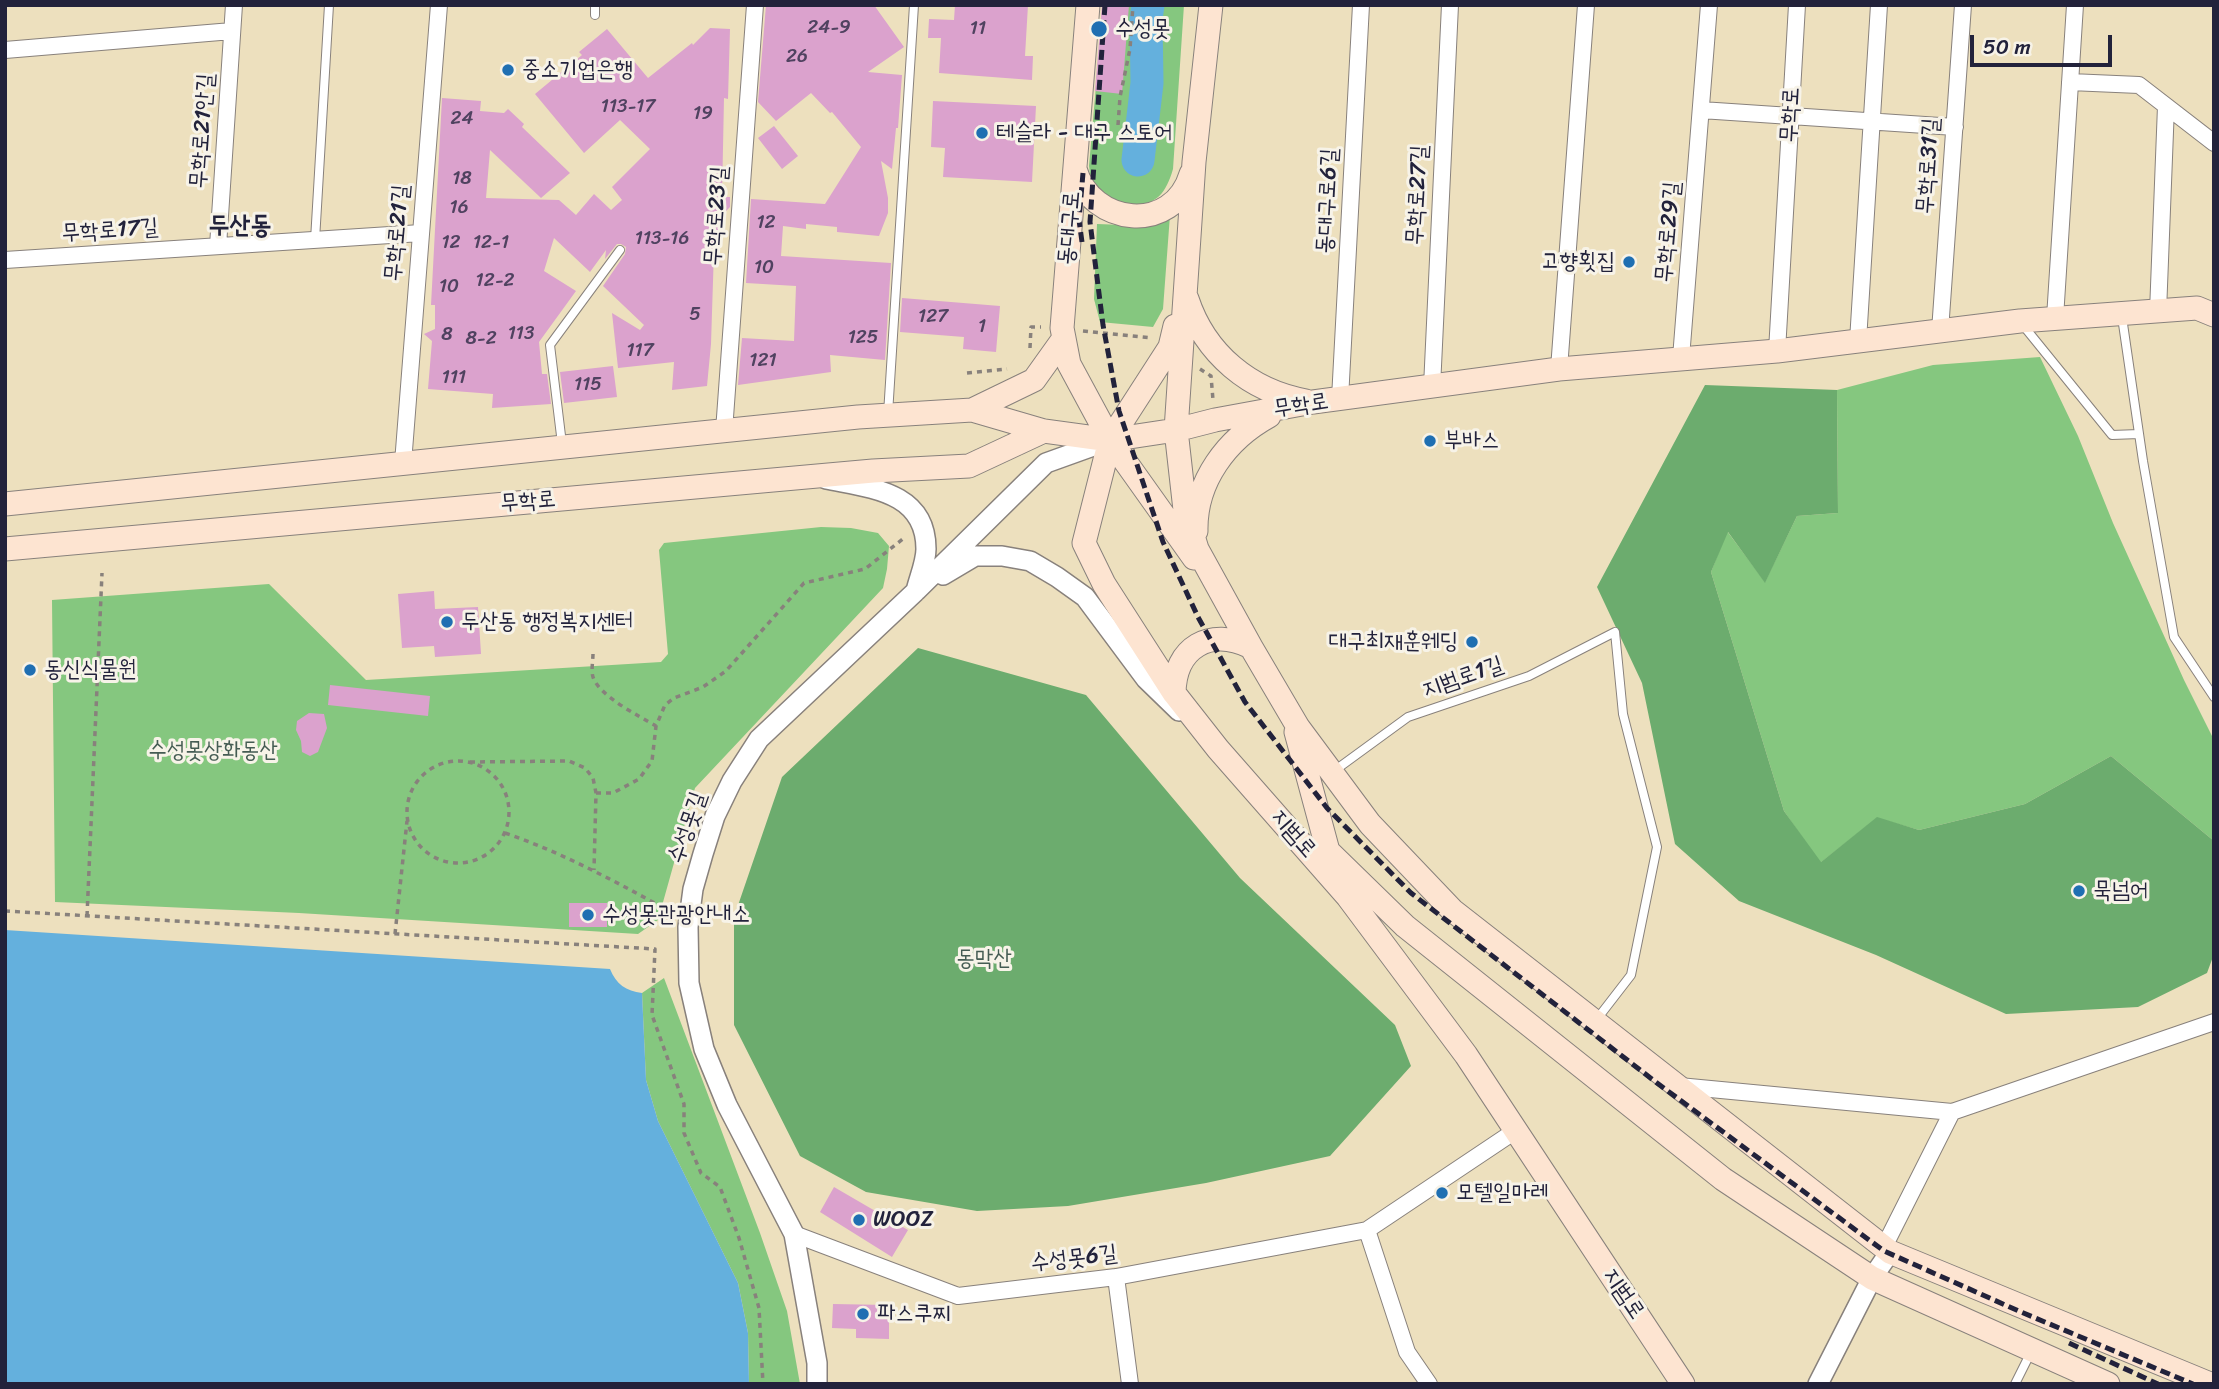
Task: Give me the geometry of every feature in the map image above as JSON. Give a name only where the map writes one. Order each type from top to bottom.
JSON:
[{"type":"main road","name":"동대구로","points":[[1088,5],[1062,328],[1069,364],[1110,440]]},
{"type":"main road","points":[[1211,5],[1194,162],[1176,430],[1185,510],[1197,548],[1292,717],[1370,824],[1452,909],[1887,1249],[2210,1384]]},
{"type":"main road","points":[[1075,169],[1080,184],[1097,204],[1119,214],[1136,216],[1153,213],[1174,200],[1189,180],[1194,162]]},
{"type":"main road","points":[[1184,289],[1200,328],[1226,362],[1266,389],[1289,398],[1313,402]]},
{"type":"main road","name":"지범로","points":[[1184,289],[1170,347],[1110,440],[1084,543],[1104,583],[1174,693],[1218,749],[1348,897],[1466,1055],[1683,1384]]},
{"type":"main road","name":"무학로","points":[[5,504],[888,415],[972,410],[1044,431],[1110,440],[1176,430],[1214,420],[1313,402],[1559,369],[1777,351],[2020,321],[2208,307]]},
{"type":"main road","points":[[972,410],[1034,380],[1064,338]]},
{"type":"main road","points":[[1197,548],[1196,524],[1200,501],[1207,478],[1219,457],[1247,428],[1281,408]]},
{"type":"main road","name":"무학로","points":[[5,549],[813,476],[969,466],[1044,431]]},
{"type":"main road","points":[[1110,440],[1231,612]]},
{"type":"main road","points":[[1174,693],[1174,679],[1179,666],[1186,654],[1197,645],[1224,638],[1251,647]]},
{"type":"main road","points":[[1292,717],[1328,850],[1405,926],[1723,1179],[1872,1278],[2108,1384]]},
{"type":"street","name":"무학로21안길","points":[[218,246],[234,5]]},
{"type":"street","name":"무학로21길","points":[[403,463],[439,5]]},
{"type":"street","name":"무학로23길","points":[[724,431],[755,5]]},
{"type":"street","name":"동대구로6길","points":[[1340,399],[1361,5]]},
{"type":"street","name":"무학로27길","points":[[1432,387],[1450,5]]},
{"type":"street","points":[[1559,369],[1586,5]]},
{"type":"street","name":"무학로29길","points":[[1681,358],[1709,5]]},
{"type":"street","name":"무학로","points":[[1777,351],[1797,5]]},
{"type":"street","points":[[1858,341],[1879,5]]},
{"type":"street","name":"무학로31길","points":[[1940,331],[1963,5]]},
{"type":"street","points":[[2055,318],[2075,5]]},
{"type":"street","points":[[5,50],[232,32]]},
{"type":"street","points":[[2070,82],[2139,85],[2214,144]]},
{"type":"street","points":[[2158,312],[2166,106]]},
{"type":"street","points":[[1701,110],[1955,127]]},
{"type":"street","points":[[218,246],[421,233]]},
{"type":"street","name":"무학로17길","points":[[5,260],[218,246]]},
{"type":"street","name":"수성못길","points":[[817,1384],[817,1363],[794,1234],[727,1105],[704,1049],[690,983],[688,927],[693,889],[715,816],[732,781],[759,739],[915,592],[1046,463],[1110,440]]},
{"type":"street","points":[[813,476],[887,492],[909,505],[921,524],[926,550],[915,592]]},
{"type":"street","points":[[915,592],[975,556],[1002,556],[1030,561],[1085,597],[1146,679],[1218,749]]},
{"type":"street","points":[[1677,1086],[1952,1112],[2214,1022]]},
{"type":"street","points":[[1818,1384],[1887,1249],[1952,1112]]},
{"type":"street","name":"수성못6길","points":[[794,1234],[958,1296],[1116,1278],[1367,1230],[1515,1132]]},
{"type":"street","points":[[1367,1230],[1407,1352],[1429,1384]]},
{"type":"street","points":[[1116,1278],[1130,1384]]},
{"type":"lane","points":[[315,240],[329,5]]},
{"type":"lane","points":[[595,5],[595,15]]},
{"type":"lane","points":[[888,415],[914,5]]},
{"type":"lane","points":[[563,447],[550,345],[620,250]]},
{"type":"lane","points":[[2122,314],[2139,434],[2174,637],[2214,697]]},
{"type":"lane","points":[[2020,321],[2112,435],[2139,434]]},
{"type":"lane","name":"지범로1길","points":[[1332,772],[1408,717],[1529,676],[1615,632],[1623,714],[1657,847],[1631,975],[1595,1021]]},
{"type":"lane","points":[[2015,1384],[2033,1350]]},
{"type":"path","points":[[1118,125],[1120,97],[1130,49],[1133,5]]},
{"type":"path","points":[[1030,351],[1031,327]]},
{"type":"path","points":[[967,373],[1012,369]]},
{"type":"path","points":[[596,793],[613,793],[639,779],[652,761],[656,726],[665,705],[674,698],[703,687],[726,671],[804,583],[865,569],[904,538]]},
{"type":"path","points":[[87,916],[102,573]]},
{"type":"path","points":[[593,654],[592,676],[600,686],[618,703],[656,726]]},
{"type":"path","points":[[395,934],[408,802],[418,781],[437,766],[460,762],[569,761],[585,768],[593,778],[596,793],[594,870]]},
{"type":"path","points":[[407,817],[414,838],[422,849],[447,862],[460,863],[481,858],[497,845],[505,833],[509,809],[501,786],[483,769],[460,762]]},
{"type":"path","points":[[505,833],[544,846],[660,906]]},
{"type":"path","points":[[5,911],[655,949],[652,1015],[684,1104],[684,1133],[701,1173],[720,1187],[738,1238],[759,1308],[764,1384]]},
{"type":"green space","points":[[1103,5],[1184,5],[1173,169],[1162,193],[1143,204],[1124,204],[1110,200],[1102,195],[1091,177],[1089,166]]},
{"type":"green space","points":[[1170,215],[1163,309],[1153,327],[1100,322],[1094,299],[1097,224],[1149,226]]},
{"type":"green space","points":[[2040,357],[2078,436],[2113,523],[2184,680],[2214,740],[2214,841],[2111,756],[2025,804],[1919,830],[1877,818],[1820,863],[1784,811],[1711,572],[1727,531],[1765,582],[1797,516],[1838,513],[1837,390],[1933,365]]},
{"type":"green space","points":[[1705,385],[1837,390],[1838,513],[1797,516],[1765,583],[1728,532],[1711,572],[1784,811],[1821,862],[1877,817],[1919,830],[2025,804],[2111,756],[2214,841],[2214,954],[2207,973],[2138,1007],[2006,1014],[1876,955],[1739,901],[1675,844],[1642,683],[1597,587]]},
{"type":"green space","name":"수성못상화동산","points":[[821,527],[851,528],[878,533],[889,546],[883,588],[695,788],[658,920],[638,934],[299,913],[55,902],[52,600],[269,584],[366,680],[661,662],[668,654],[659,550],[664,543]]},
{"type":"green space","name":"동막산","points":[[918,648],[1086,695],[1240,878],[1395,1025],[1411,1066],[1330,1156],[1206,1183],[1068,1206],[977,1211],[866,1192],[800,1156],[734,1025],[734,917],[782,777]]},
{"type":"green space","points":[[664,978],[787,1311],[800,1384],[749,1384],[748,1333],[738,1283],[658,1121],[646,1080],[642,993]]},
{"type":"water","points":[[5,930],[610,969],[622,986],[642,993],[646,1080],[658,1121],[738,1283],[748,1333],[749,1384],[5,1384]]},
{"type":"building","points":[[766,5],[874,5],[904,47],[868,72],[902,75],[892,169],[881,161],[888,213],[879,236],[837,232],[837,227],[806,224],[806,229],[783,226],[781,256],[891,263],[885,360],[830,355],[831,372],[738,385],[742,338],[794,341],[796,286],[746,283],[751,199],[825,204],[861,147],[832,112],[811,93],[776,121],[758,102]]},
{"type":"building","points":[[955,5],[1028,5],[1025,56],[1033,56],[1032,80],[939,73],[941,38],[928,38],[929,19],[954,20]]},
{"type":"building","points":[[1102,5],[1129,5],[1122,94],[1095,91]]},
{"type":"building","points":[[710,28],[730,29],[728,99],[724,98],[722,197],[730,197],[730,207],[719,218],[717,250],[714,250],[707,386],[672,390],[674,362],[618,368],[612,313],[640,330],[644,325],[603,286],[625,254],[626,247],[617,244],[605,259],[606,250],[590,272],[554,238],[544,271],[576,291],[539,342],[542,374],[547,374],[551,404],[492,408],[493,394],[428,389],[432,341],[424,334],[435,329],[435,305],[431,305],[442,98],[481,101],[480,111],[504,113],[508,109],[524,124],[522,127],[570,173],[541,198],[490,150],[486,198],[559,200],[576,215],[594,194],[611,210],[622,200],[612,187],[650,149],[620,120],[584,153],[535,94],[582,55],[579,52],[607,29],[648,78],[692,43],[693,45]]},
{"type":"building","points":[[933,101],[1036,106],[1032,182],[943,177],[945,148],[931,147]]},
{"type":"building","points":[[774,126],[798,156],[782,169],[758,138]]},
{"type":"building","points":[[902,298],[1000,306],[996,352],[963,349],[964,337],[900,332]]},
{"type":"building","points":[[613,366],[617,397],[564,403],[560,372]]},
{"type":"building","points":[[434,591],[435,609],[478,607],[481,654],[435,657],[434,646],[402,648],[398,594]]},
{"type":"building","points":[[330,685],[430,696],[428,716],[328,705]]},
{"type":"building","points":[[309,713],[324,714],[327,728],[318,752],[310,756],[302,752],[296,730],[297,721]]},
{"type":"building","name":"수성못관광안내소","points":[[569,903],[607,903],[607,927],[569,927]]},
{"type":"building","points":[[834,1187],[908,1230],[892,1257],[820,1212]]},
{"type":"building","points":[[833,1304],[889,1305],[889,1339],[856,1338],[856,1329],[832,1328]]},
{"type":"waterway","points":[[1138,160],[1147,83],[1148,5]]},
{"type":"railway","points":[[1105,5],[1090,222],[1103,325],[1119,411],[1163,542],[1198,617],[1245,702],[1327,808],[1411,893],[1657,1083],[1884,1251],[2193,1384]]},
{"type":"railway","points":[[1082,242],[1079,220],[1083,173]]},
{"type":"railway","points":[[2069,1343],[2158,1384]]},
{"type":"place","name":"수성못","points":[[1099,29]]},
{"type":"place","name":"중소기업은행","points":[[508,70]]},
{"type":"place","name":"테슬라 - 대구 스토어","points":[[982,133]]},
{"type":"place","name":"고향횟집","points":[[1629,262]]},
{"type":"place","name":"부바스","points":[[1430,441]]},
{"type":"place","name":"두산동 행정복지센터","points":[[447,622]]},
{"type":"place","name":"대구최재훈웨딩","points":[[1472,642]]},
{"type":"place","name":"동신식물원","points":[[30,670]]},
{"type":"place","name":"묵넘어","points":[[2079,891]]},
{"type":"place","name":"수성못관광안내소","points":[[588,915]]},
{"type":"place","name":"모텔일마레","points":[[1442,1193]]},
{"type":"place","name":"WOOZ","points":[[859,1220]]},
{"type":"place","name":"파스쿠찌","points":[[863,1314]]},
{"type":"district","name":"두산동","points":[[240,226]]}]
